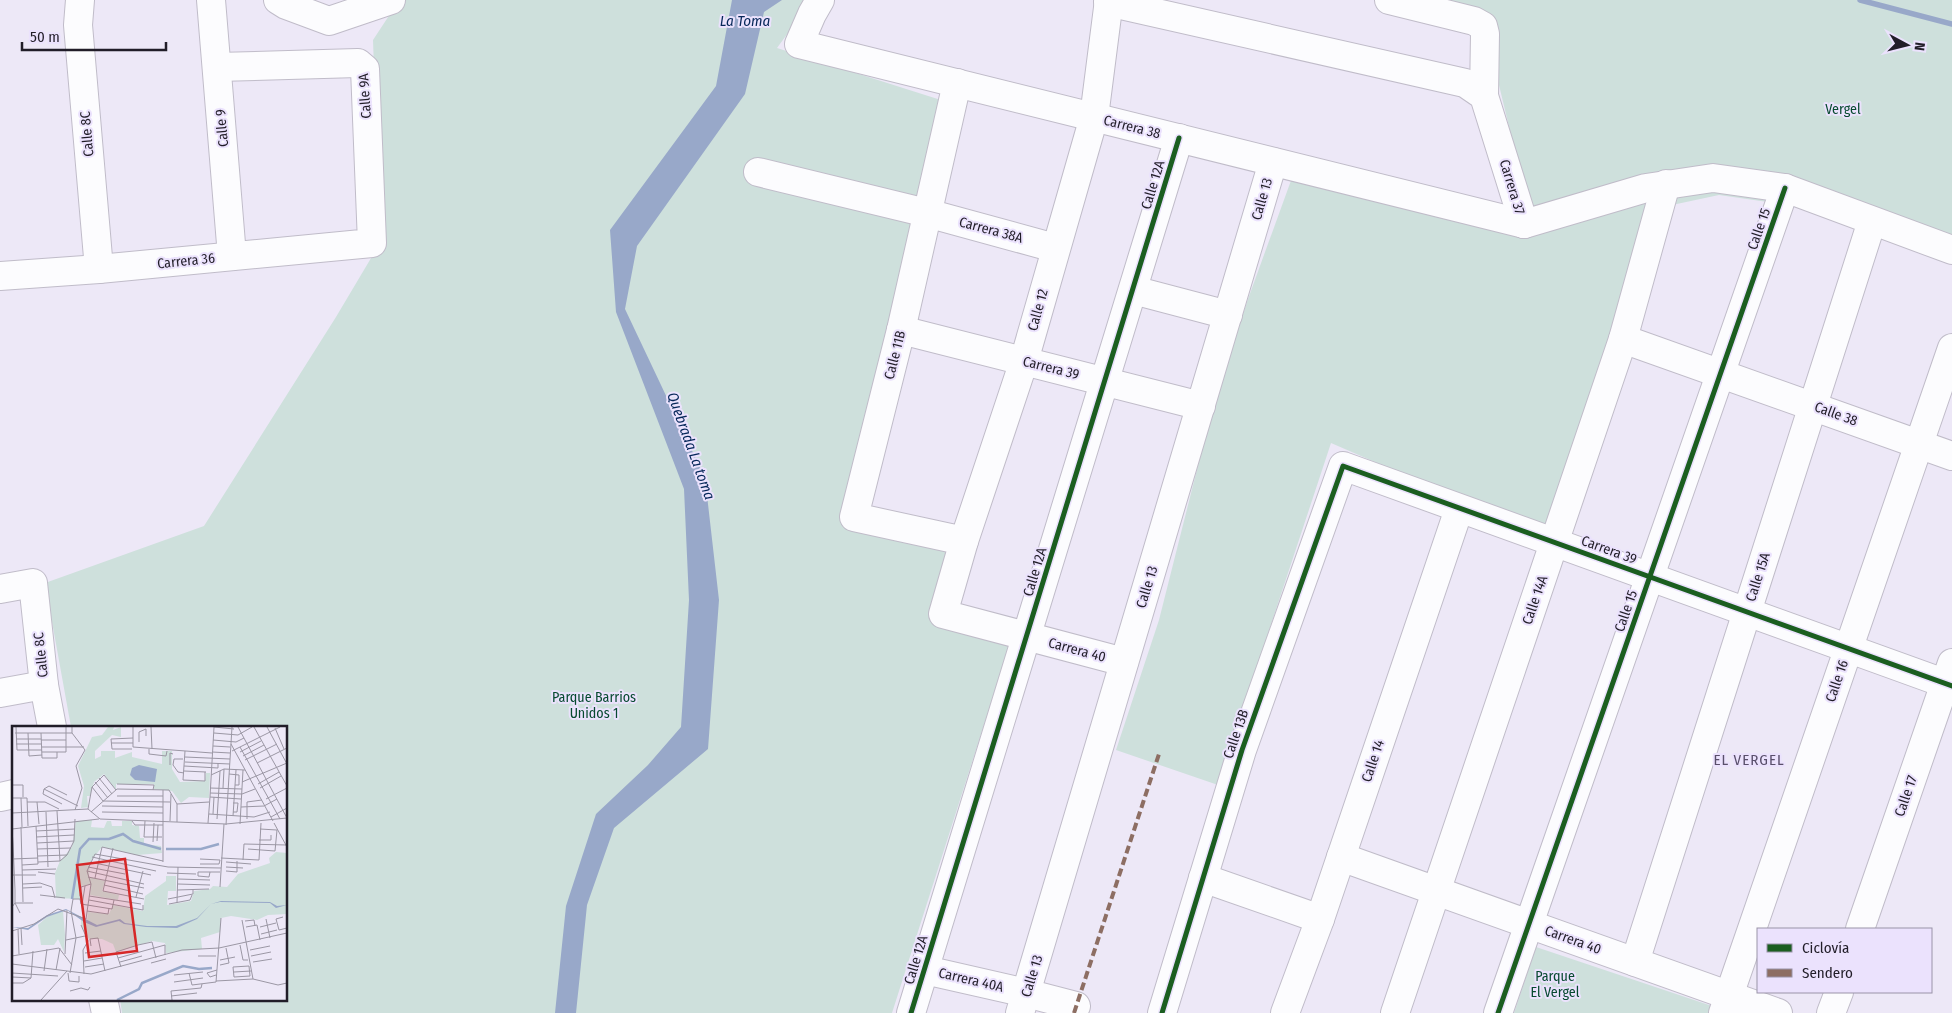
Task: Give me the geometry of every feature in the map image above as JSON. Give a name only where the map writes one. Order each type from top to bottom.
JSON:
[{"type":"street","name":"Calle 8C","points":[[80,0],[78,25],[99,269]]},
{"type":"street","name":"Calle 9","points":[[211,0],[232,256]]},
{"type":"street","points":[[278,0],[286,6],[329,21],[391,0]]},
{"type":"street","name":"Carrera 38","points":[[820,0],[799,44],[1524,224]]},
{"type":"street","name":"Carrera 37","points":[[1389,0],[1474,21],[1483,26],[1485,34],[1484,96],[1524,224],[1646,188],[1713,178],[1785,188],[1952,250]]},
{"type":"street","points":[[1108,1],[1465,83],[1484,96]]},
{"type":"street","name":"Calle 12","points":[[943,614],[964,541],[1024,361],[1094,117],[1108,1]]},
{"type":"street","name":"Calle 9A","points":[[217,67],[358,63],[365,69],[372,243]]},
{"type":"street","name":"Calle 11B","points":[[956,83],[901,330],[854,517],[964,541]]},
{"type":"street","name":"Calle 12A","points":[[911,1013],[1180,138]]},
{"type":"street","name":"Calle 13","points":[[1024,1003],[1273,162]]},
{"type":"street","name":"Carrera 38A","points":[[758,172],[927,212],[1055,248]]},
{"type":"street","name":"Calle 14A","points":[[1395,1013],[1623,339],[1666,184]]},
{"type":"street","name":"Calle 15","points":[[1498,1013],[1785,188]]},
{"type":"street","name":"Calle 15A","points":[[1635,962],[1872,221]]},
{"type":"street","name":"Carrera 36","points":[[0,276],[99,269],[372,243]]},
{"type":"street","points":[[1133,290],[1228,315]]},
{"type":"street","name":"Carrera 39","points":[[901,330],[1200,406]]},
{"type":"street","name":"Calle 38","points":[[1623,339],[1721,372],[1952,456]]},
{"type":"street","name":"Calle 16","points":[[1726,1004],[1952,348]]},
{"type":"street","name":"Carrera 39","points":[[1343,466],[1848,649],[1950,677]]},
{"type":"street","name":"Calle 13B","points":[[1162,1013],[1242,750],[1343,466]]},
{"type":"street","name":"Calle 14","points":[[1285,1013],[1320,919],[1459,509]]},
{"type":"street","name":"Calle 8C","points":[[0,589],[33,583],[44,685],[52,726]]},
{"type":"street","name":"Carrera 40","points":[[943,614],[1124,662]]},
{"type":"street","name":"Calle 17","points":[[1860,928],[1950,677]]},
{"type":"street","points":[[0,693],[44,685]]},
{"type":"street","name":"Carrera 40","points":[[1341,857],[1635,962],[1726,1004],[1778,1013]]},
{"type":"street","points":[[1203,878],[1320,919]]},
{"type":"street","name":"Carrera 40A","points":[[925,970],[1024,1003],[1076,1006]]},
{"type":"street","points":[[1831,1013],[1839,993]]},
{"type":"street","points":[[103,1000],[106,1013]]},
{"type":"green space","name":"Parque Barrios Unidos 1","points":[[405,0],[812,0],[777,48],[944,101],[846,527],[949,551],[930,618],[1011,640],[892,1013],[122,1013],[120,1000],[288,1000],[288,726],[71,726],[45,583],[204,526],[336,317],[380,243],[373,40],[396,5]]},
{"type":"green space","name":"Vergel","points":[[1410,0],[1952,0],[1952,264],[1789,205],[1719,195],[1658,208],[1550,531],[1451,495],[1331,443],[1218,785],[1116,750],[1159,620],[1213,406],[1248,299],[1293,175],[1535,235],[1499,85],[1493,20]]},
{"type":"green space","name":"Parque El Vergel","points":[[1536,947],[1712,1006],[1710,1013],[1514,1013]]},
{"type":"water","name":"La Toma","points":[[732,0],[782,0],[764,12],[745,94],[637,246],[625,309],[705,478],[719,600],[708,749],[614,828],[587,905],[576,1013],[555,1013],[566,906],[596,814],[648,765],[681,727],[689,600],[684,489],[616,312],[610,230],[716,86]]},
{"type":"waterway","points":[[1860,0],[1952,24]]},
{"type":"marked path","points":[[1074,1013],[1159,754]]},
{"type":"cycle path","points":[[911,1013],[1179,138]]},
{"type":"cycle path","points":[[1498,1013],[1785,188]]},
{"type":"cycle path","points":[[1162,1013],[1242,750],[1343,466],[1952,686]]},
{"type":"district","name":"EL VERGEL","points":[[1749,760]]},
{"type":"water label","name":"Quebrada La toma","points":[[691,446]]}]
